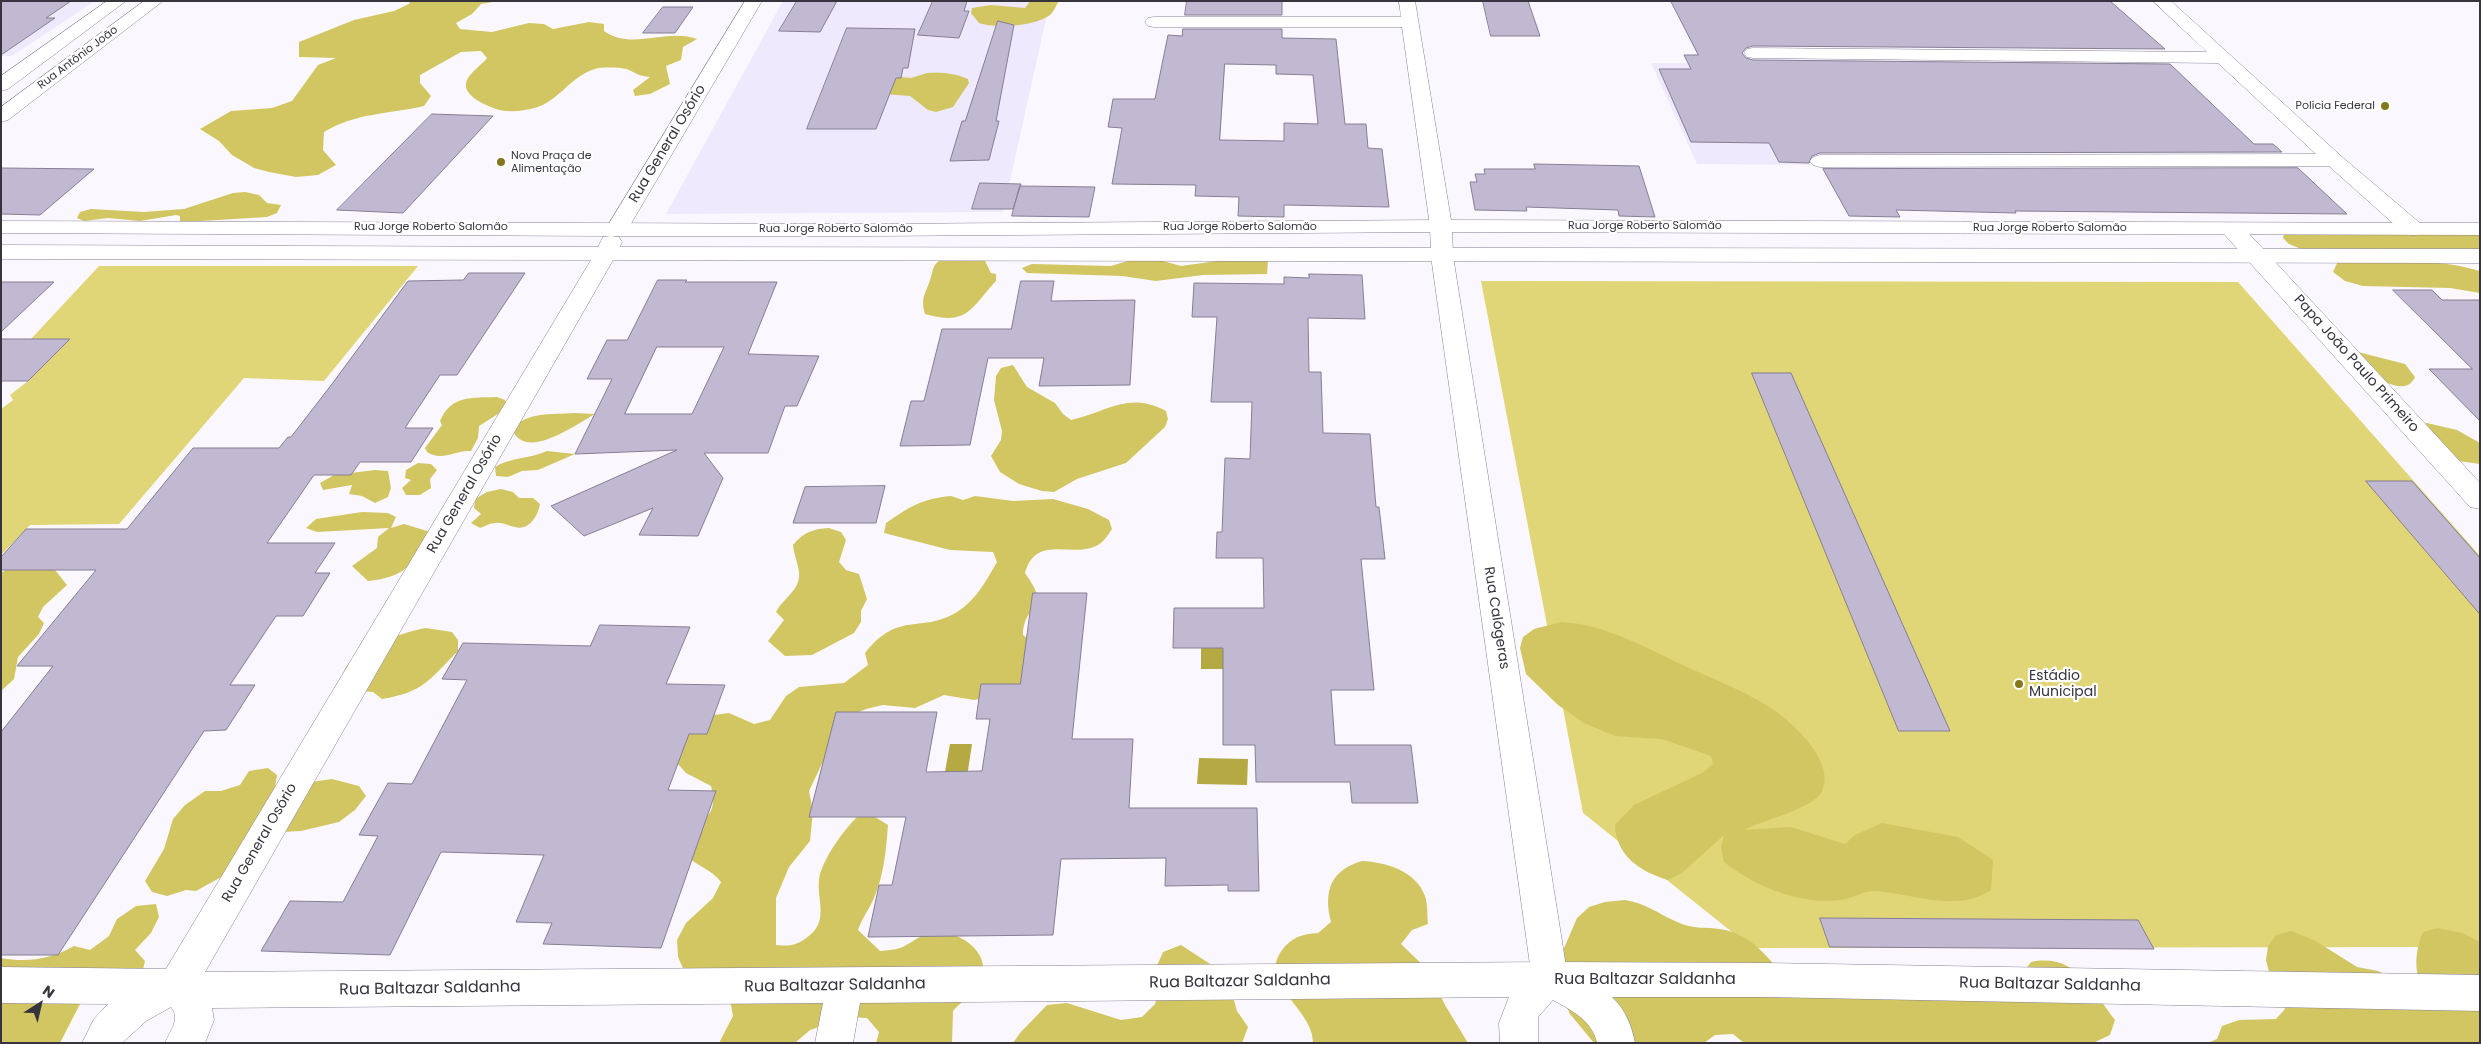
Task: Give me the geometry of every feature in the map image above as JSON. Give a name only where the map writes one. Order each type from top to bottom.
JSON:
[{"type":"main road","name":"Rua Antônio João","points":[[1,85],[118,1]]},
{"type":"main road","name":"Rua Antônio João","points":[[1,116],[155,1]]},
{"type":"main road","name":"Rua General Osório","points":[[176,987],[605,255],[618,227],[754,1]]},
{"type":"main road","name":"Rua Calógeras","points":[[1408,1],[1441,226],[1442,256],[1550,979]]},
{"type":"main road","points":[[2161,1],[2334,160],[2413,229]]},
{"type":"main road","points":[[1154,22],[1410,22]]},
{"type":"main road","points":[[1752,53],[2222,58]]},
{"type":"main road","points":[[1820,162],[2334,160]]},
{"type":"main road","name":"Rua Jorge Roberto Salomão","points":[[1,227],[618,227],[869,230],[1441,226],[2480,229]]},
{"type":"main road","name":"Papa João Paulo Primeiro","points":[[2232,229],[2480,500]]},
{"type":"main road","points":[[859,254],[869,230]]},
{"type":"main road","name":"Rua Jorge Roberto Salomão","points":[[1,252],[605,255],[2480,256]]},
{"type":"main road","points":[[1520,1043],[1518,1021],[1524,1003],[1535,990],[1550,979],[1591,1002],[1607,1018],[1616,1043]]},
{"type":"main road","name":"Rua Baltazar Saldanha","points":[[1,985],[176,987],[215,991],[1550,979],[1776,980],[2480,993]]},
{"type":"main road","points":[[834,1043],[845,986]]},
{"type":"main road","points":[[101,1043],[118,1019],[134,1006],[176,987],[188,997],[194,1007],[195,1020],[184,1043]]},
{"type":"shaded area","points":[[1,1],[95,1],[12,56],[1,56]]},
{"type":"shaded area","points":[[410,1],[499,1],[481,4],[472,14],[456,23],[460,29],[492,32],[529,23],[544,24],[553,29],[589,22],[604,24],[604,31],[615,37],[626,39],[685,36],[697,39],[683,47],[681,60],[666,66],[670,84],[650,94],[635,96],[633,90],[650,77],[622,68],[598,68],[578,77],[558,95],[543,105],[515,111],[492,108],[469,93],[466,88],[467,80],[487,58],[481,51],[461,52],[420,75],[420,83],[431,96],[424,106],[348,121],[324,132],[323,150],[336,165],[318,175],[296,177],[254,168],[232,155],[219,141],[200,129],[231,111],[272,108],[292,101],[318,65],[336,58],[299,57],[299,42],[354,20],[394,11],[409,4]]},
{"type":"shaded area","points":[[783,1],[1050,1],[1003,212],[666,214]]},
{"type":"shaded area","points":[[1027,1],[1059,1],[1051,14],[1044,19],[1026,24],[986,25],[979,23],[971,13],[972,8],[991,5],[1025,8],[1029,3]]},
{"type":"shaded area","points":[[1651,63],[1761,63],[1820,165],[1697,164]]},
{"type":"shaded area","points":[[927,73],[958,75],[968,79],[969,83],[953,107],[936,112],[928,110],[910,96],[883,94],[893,76],[911,78]]},
{"type":"shaded area","points":[[245,192],[259,195],[267,203],[281,205],[277,213],[267,217],[185,222],[180,221],[180,216],[176,215],[140,221],[108,218],[84,221],[77,218],[80,212],[91,209],[144,212],[184,209],[233,193]]},
{"type":"shaded area","points":[[2322,222],[2367,229],[2480,225],[2480,252],[2301,249],[2289,244],[2283,238],[2284,233],[2310,228]]},
{"type":"shaded area","points":[[946,257],[985,261],[991,273],[996,274],[996,281],[973,307],[960,316],[951,318],[925,314],[923,305],[924,295],[934,267],[937,262]]},
{"type":"shaded area","points":[[1141,257],[1181,266],[1224,260],[1268,260],[1267,274],[1203,275],[1156,281],[1122,276],[1027,273],[1022,268],[1032,264],[1111,266]]},
{"type":"shaded area","points":[[2338,261],[2410,261],[2463,267],[2480,271],[2480,293],[2450,288],[2363,286],[2345,281],[2333,272]]},
{"type":"shaded area","points":[[99,266],[418,266],[324,381],[244,378],[119,524],[30,525],[1,555],[1,409],[13,400],[10,395],[28,381],[70,339],[31,339]]},
{"type":"shaded area","name":"Estádio Municipal","points":[[1481,281],[2238,282],[2480,556],[2480,947],[1752,948],[1583,813]]},
{"type":"shaded area","points":[[2354,351],[2405,364],[2415,377],[2406,386],[2385,382]]},
{"type":"shaded area","points":[[1013,365],[1027,387],[1055,403],[1063,414],[1071,420],[1118,405],[1140,403],[1153,405],[1166,411],[1168,419],[1165,427],[1126,463],[1077,479],[1054,492],[1042,491],[1019,484],[1000,472],[991,456],[1001,440],[1002,431],[994,400],[996,376],[1001,368]]},
{"type":"shaded area","points":[[497,397],[505,400],[506,404],[501,412],[479,426],[478,438],[471,451],[443,456],[427,452],[425,448],[442,425],[440,421],[450,406],[470,398]]},
{"type":"shaded area","points":[[595,414],[551,438],[539,442],[528,442],[518,438],[512,429],[525,419],[540,415]]},
{"type":"shaded area","points":[[2427,423],[2457,430],[2480,443],[2480,464],[2452,460],[2417,425]]},
{"type":"shaded area","points":[[547,451],[575,454],[538,470],[522,471],[508,477],[496,476],[495,467],[501,464]]},
{"type":"shaded area","points":[[418,463],[431,464],[437,470],[430,479],[431,488],[420,495],[406,495],[402,488],[411,480],[405,478],[406,470]]},
{"type":"shaded area","points":[[375,470],[388,471],[391,488],[388,497],[375,503],[362,496],[349,494],[352,485],[323,490],[320,483],[334,475]]},
{"type":"shaded area","points":[[501,489],[513,492],[519,498],[533,498],[540,504],[535,518],[529,525],[520,528],[498,523],[480,528],[471,523],[481,514],[474,508],[475,499],[487,492]]},
{"type":"shaded area","points":[[951,496],[963,500],[975,496],[1013,501],[1053,499],[1088,509],[1109,520],[1112,529],[1099,545],[1076,550],[1046,550],[1037,554],[1030,561],[1025,573],[1037,595],[1037,601],[1025,624],[1023,635],[1032,642],[1020,686],[991,697],[974,700],[944,695],[915,708],[883,705],[852,715],[840,726],[809,791],[813,811],[810,841],[789,867],[776,898],[776,945],[794,944],[814,932],[818,924],[821,907],[819,880],[821,871],[832,849],[841,835],[857,817],[875,817],[888,825],[884,862],[874,898],[858,930],[880,951],[900,948],[922,936],[935,932],[955,935],[972,946],[979,954],[983,962],[980,982],[971,994],[953,1011],[952,1043],[876,1043],[879,1032],[867,1018],[848,1017],[810,1030],[795,1043],[719,1043],[733,1016],[730,1000],[687,977],[678,957],[677,940],[686,923],[713,898],[721,882],[713,874],[685,855],[688,838],[708,816],[713,805],[713,797],[711,786],[686,773],[677,763],[685,733],[713,715],[729,713],[754,724],[770,720],[786,696],[799,687],[844,683],[868,665],[865,653],[877,640],[889,632],[900,627],[932,622],[944,618],[957,612],[970,602],[980,590],[997,562],[993,552],[950,550],[884,533],[886,523],[910,508],[924,501]]},
{"type":"shaded area","points":[[362,512],[388,513],[396,517],[391,528],[404,524],[437,534],[416,560],[401,572],[368,581],[352,566],[377,548],[378,537],[389,528],[317,532],[306,528],[316,519]]},
{"type":"shaded area","points":[[829,528],[841,532],[846,540],[839,562],[846,570],[859,574],[867,599],[861,611],[861,622],[854,633],[812,655],[785,656],[768,641],[784,620],[776,612],[794,589],[799,578],[793,545],[809,532]]},
{"type":"shaded area","points":[[51,565],[67,585],[43,607],[38,617],[44,623],[39,634],[18,657],[14,679],[1,691],[1,573],[10,567]]},
{"type":"shaded area","points":[[1561,622],[1594,627],[1610,632],[1731,686],[1771,708],[1790,723],[1811,745],[1823,769],[1825,781],[1821,793],[1816,799],[1797,809],[1744,830],[1791,827],[1845,844],[1855,835],[1882,823],[1958,837],[1993,860],[1991,890],[1978,897],[1949,901],[1876,891],[1840,900],[1809,900],[1793,897],[1749,879],[1724,862],[1721,847],[1724,835],[1682,873],[1668,880],[1648,872],[1625,854],[1616,836],[1615,825],[1634,805],[1702,773],[1713,764],[1711,756],[1662,739],[1615,736],[1584,723],[1558,705],[1526,674],[1520,648],[1523,637],[1534,629]]},
{"type":"shaded area","points":[[426,628],[452,632],[458,640],[458,651],[432,677],[417,688],[408,693],[382,699],[373,692],[357,691],[342,676],[349,663],[375,645],[397,636]]},
{"type":"shaded area","points":[[1201,648],[1261,648],[1262,669],[1201,669]]},
{"type":"shaded area","points":[[950,744],[972,744],[967,777],[944,777]]},
{"type":"shaded area","points":[[1199,758],[1248,759],[1247,785],[1197,784]]},
{"type":"shaded area","points":[[268,768],[277,775],[275,787],[332,779],[359,786],[366,796],[355,810],[339,822],[301,831],[282,832],[234,870],[196,891],[186,890],[167,896],[152,892],[145,881],[164,849],[173,819],[185,805],[205,791],[221,791],[240,785],[249,771]]},
{"type":"shaded area","points":[[1362,861],[1390,866],[1407,874],[1421,887],[1426,899],[1428,924],[1412,930],[1401,944],[1428,970],[1445,1005],[1468,1043],[1313,1043],[1311,1031],[1305,1019],[1281,985],[1276,974],[1276,962],[1282,950],[1294,939],[1302,935],[1318,933],[1331,922],[1328,901],[1332,883],[1343,870]]},
{"type":"shaded area","points":[[1625,900],[1648,907],[1687,926],[1720,929],[1733,932],[1744,938],[1764,954],[1796,995],[1865,988],[1884,1000],[1935,966],[1953,966],[2014,984],[2031,962],[2047,961],[2060,963],[2071,968],[2081,976],[2115,1020],[2110,1035],[2093,1043],[1744,1043],[1733,1034],[1715,1035],[1704,1043],[1594,1043],[1570,1014],[1561,996],[1559,960],[1577,918],[1589,907],[1605,902]]},
{"type":"shaded area","points":[[156,904],[159,917],[151,933],[135,950],[145,961],[141,978],[81,1002],[60,1043],[1,1043],[1,958],[39,959],[57,954],[74,946],[90,950],[109,936],[117,919],[136,906]]},
{"type":"shaded area","points":[[2438,928],[2462,933],[2480,942],[2480,1043],[2208,1043],[2217,1039],[2222,1026],[2239,1020],[2276,1019],[2285,1009],[2281,992],[2270,976],[2266,960],[2268,946],[2276,935],[2291,931],[2314,940],[2357,967],[2378,971],[2421,987],[2416,966],[2418,946],[2423,932]]},
{"type":"shaded area","points":[[1181,945],[1227,975],[1237,1011],[1248,1027],[1242,1043],[1013,1043],[1047,1005],[1067,1003],[1121,1020],[1142,1017],[1155,1004],[1160,986],[1156,968],[1163,952]]},
{"type":"building","points":[[1,1],[71,1],[46,18],[55,18],[1,55]]},
{"type":"building","points":[[797,1],[837,1],[820,32],[779,31]]},
{"type":"building","points":[[933,1],[967,1],[964,11],[969,11],[959,38],[918,35]]},
{"type":"building","points":[[1187,1],[1282,1],[1282,15],[1185,15]]},
{"type":"building","points":[[1483,1],[1528,1],[1540,36],[1491,36]]},
{"type":"building","points":[[1671,1],[2110,1],[2165,49],[1753,46],[1746,48],[1742,53],[1746,58],[1753,60],[2170,64],[2254,144],[2273,144],[2282,152],[1820,153],[1812,156],[1809,163],[1779,162],[1769,143],[1691,142],[1659,69],[1691,69],[1684,55],[1698,55]]},
{"type":"building","points":[[663,7],[693,7],[675,33],[643,33]]},
{"type":"building","points":[[998,21],[1014,25],[996,121],[999,121],[989,160],[950,161],[962,121],[965,121]]},
{"type":"building","points":[[847,28],[915,29],[908,68],[903,68],[901,78],[896,78],[876,129],[807,129]]},
{"type":"building","points":[[1183,29],[1282,29],[1282,38],[1336,39],[1345,124],[1366,124],[1368,148],[1382,149],[1389,207],[1284,205],[1284,217],[1238,216],[1239,197],[1195,196],[1196,185],[1112,184],[1122,128],[1108,127],[1113,99],[1155,99],[1168,35],[1182,36]],"holes":[[[1225,64],[1276,65],[1276,74],[1313,75],[1318,124],[1284,123],[1284,141],[1220,140]]]},
{"type":"building","points":[[432,114],[493,116],[403,213],[337,210]]},
{"type":"building","points":[[1534,164],[1639,166],[1655,217],[1619,216],[1618,210],[1526,207],[1527,211],[1475,210],[1470,182],[1477,182],[1475,174],[1485,174],[1484,169],[1535,169]]},
{"type":"building","points":[[1,168],[94,169],[40,215],[1,214]]},
{"type":"building","points":[[2298,168],[2347,214],[2015,211],[2016,213],[1896,210],[1900,217],[1849,216],[1823,169]]},
{"type":"building","points":[[980,183],[1021,184],[1013,209],[972,209]]},
{"type":"building","points":[[1020,186],[1095,187],[1089,217],[1012,216]]},
{"type":"building","points":[[469,273],[525,273],[457,375],[440,375],[405,428],[433,428],[411,462],[360,462],[351,475],[314,475],[267,543],[335,543],[315,573],[330,573],[303,616],[276,616],[230,685],[255,685],[226,730],[204,731],[58,955],[1,955],[1,732],[53,666],[17,666],[96,570],[1,570],[1,557],[26,529],[127,529],[193,448],[279,448],[288,437],[291,437],[332,384],[408,281],[463,280]]},
{"type":"building","points":[[1309,274],[1362,275],[1365,319],[1308,318],[1309,372],[1321,372],[1323,433],[1370,434],[1376,507],[1379,507],[1385,559],[1361,559],[1374,690],[1331,690],[1335,745],[1411,745],[1418,803],[1352,803],[1350,782],[1256,782],[1255,745],[1223,745],[1223,648],[1173,648],[1174,608],[1264,608],[1263,558],[1216,558],[1217,532],[1222,532],[1225,458],[1250,459],[1252,402],[1211,402],[1217,317],[1192,317],[1194,283],[1284,284],[1284,277],[1309,278]]},
{"type":"building","points":[[658,280],[687,280],[685,282],[777,282],[748,354],[819,356],[797,406],[785,406],[768,453],[704,453],[723,478],[698,536],[639,535],[653,508],[584,536],[551,506],[677,450],[575,454],[612,379],[587,379],[607,340],[627,340]],"holes":[[[657,347],[724,347],[692,414],[625,414]]]},
{"type":"building","points":[[1021,281],[1054,281],[1051,301],[1135,300],[1130,385],[1039,386],[1044,358],[988,358],[970,445],[900,446],[911,401],[924,401],[942,329],[1011,329]]},
{"type":"building","points":[[1,282],[54,282],[1,332]]},
{"type":"building","points":[[2393,290],[2432,290],[2442,300],[2480,300],[2480,421],[2429,369],[2472,369]]},
{"type":"building","points":[[1,339],[70,339],[28,381],[1,381]]},
{"type":"building","points":[[1752,373],[1791,373],[1950,731],[1899,731]]},
{"type":"building","points":[[2366,481],[2412,481],[2480,558],[2480,614]]},
{"type":"building","points":[[885,486],[876,523],[793,523],[805,487]]},
{"type":"building","points":[[1033,593],[1087,593],[1072,739],[1133,739],[1129,808],[1257,808],[1259,891],[1228,891],[1228,885],[1165,886],[1166,858],[1061,859],[1053,935],[868,937],[879,885],[892,885],[906,817],[809,817],[836,712],[937,712],[926,772],[982,771],[990,719],[976,719],[981,684],[1020,684]]},
{"type":"building","points":[[600,625],[690,627],[666,684],[725,685],[707,734],[689,734],[668,790],[716,791],[661,948],[543,944],[552,923],[516,922],[544,855],[441,852],[390,955],[261,951],[290,901],[343,902],[378,836],[359,835],[388,783],[412,784],[467,680],[442,679],[463,643],[590,646]]},
{"type":"building","points":[[1820,918],[2138,920],[2154,949],[1830,947]]},
{"type":"place","name":"Polícia Federal","points":[[2385,106]]},
{"type":"place","name":"Nova Praça de Alimentação","points":[[501,162]]},
{"type":"place","name":"Estádio Municipal","points":[[2019,684]]}]
